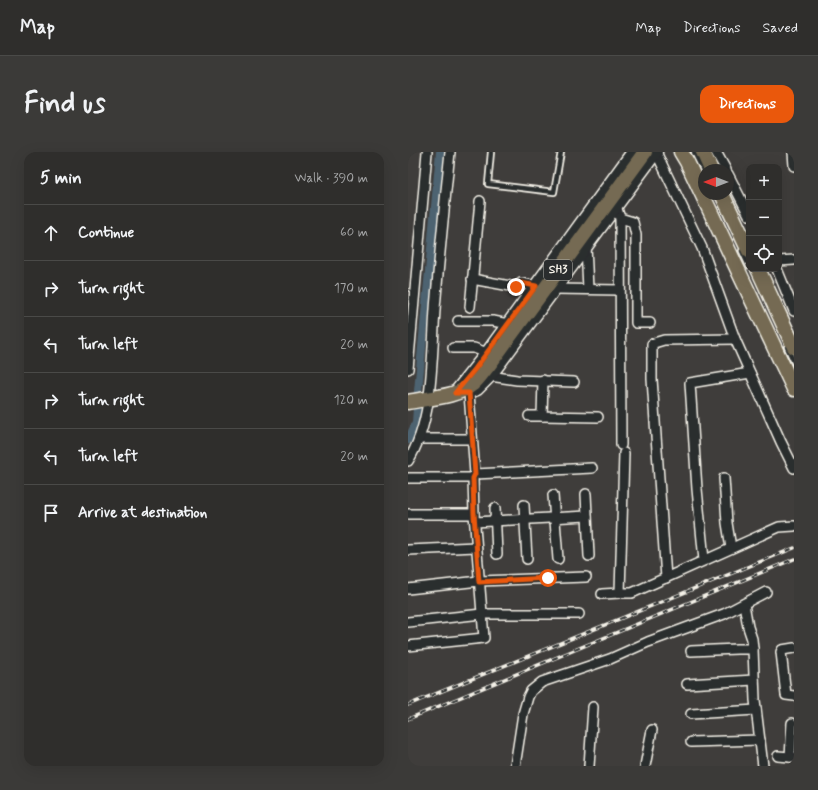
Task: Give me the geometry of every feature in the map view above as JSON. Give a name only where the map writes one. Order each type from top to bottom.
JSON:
[{"type":"main road","name":"SH3","points":[[408,402],[470,389],[645,152]]},
{"type":"main road","points":[[681,152],[691,169],[794,389]]},
{"type":"main road","points":[[703,152],[705,164]]},
{"type":"main road","points":[[725,200],[745,249]]},
{"type":"main road","points":[[759,272],[789,344]]},
{"type":"street","points":[[408,369],[427,152]]},
{"type":"street","points":[[408,461],[415,450],[423,427],[428,398],[450,152]]},
{"type":"street","name":"SH3","points":[[455,393],[487,353],[633,152]]},
{"type":"street","points":[[620,593],[622,449],[620,218],[616,206],[656,152],[702,248],[735,339],[794,468]]},
{"type":"street","points":[[716,152],[723,164]]},
{"type":"street","points":[[793,152],[794,166]]},
{"type":"street","points":[[734,185],[746,208]]},
{"type":"street","points":[[470,307],[480,201]]},
{"type":"street","name":"SH3","points":[[470,389],[477,389],[490,376],[616,206]]},
{"type":"street","points":[[620,218],[633,222],[636,235],[636,323],[650,323]]},
{"type":"street","points":[[586,246],[588,289]]},
{"type":"street","points":[[782,262],[794,260]]},
{"type":"street","points":[[778,272],[794,311]]},
{"type":"street","points":[[472,279],[516,287],[521,283],[536,286]]},
{"type":"street","points":[[555,289],[620,290]]},
{"type":"street","points":[[458,321],[493,321],[508,324]]},
{"type":"street","points":[[666,578],[652,379],[652,344],[654,342],[664,340],[735,339]]},
{"type":"street","points":[[453,348],[474,348],[487,353]]},
{"type":"street","points":[[704,560],[697,489],[690,383],[750,373]]},
{"type":"street","points":[[490,376],[517,380],[574,382]]},
{"type":"street","points":[[542,416],[543,380]]},
{"type":"street","points":[[408,646],[484,638],[474,518],[474,476],[470,389]]},
{"type":"street","points":[[529,416],[598,417]]},
{"type":"street","points":[[419,439],[472,439]]},
{"type":"street","points":[[408,478],[474,476],[592,468]]},
{"type":"street","points":[[724,478],[727,523],[731,548]]},
{"type":"street","points":[[586,494],[589,556]]},
{"type":"street","points":[[554,495],[558,559]]},
{"type":"street","points":[[524,505],[527,559]]},
{"type":"street","points":[[495,508],[497,554]]},
{"type":"street","points":[[408,514],[474,518],[495,521],[587,516]]},
{"type":"street","points":[[602,594],[632,593],[779,527],[794,526]]},
{"type":"street","points":[[408,550],[476,547]]},
{"type":"street","points":[[408,588],[479,582],[586,577]]},
{"type":"street","points":[[515,766],[523,714],[528,697],[531,691],[542,682],[610,659],[648,642],[724,614],[766,592]]},
{"type":"street","points":[[744,604],[752,639],[756,710],[763,766]]},
{"type":"street","points":[[408,622],[482,614],[579,614]]},
{"type":"street","points":[[794,648],[782,650],[781,652],[786,694],[794,696]]},
{"type":"street","points":[[691,651],[752,649]]},
{"type":"street","points":[[687,684],[754,680]]},
{"type":"street","points":[[589,766],[593,707]]},
{"type":"street","points":[[692,714],[756,710]]},
{"type":"street","points":[[778,756],[792,757],[792,723]]},
{"type":"street","points":[[645,766],[652,730]]},
{"type":"street","points":[[691,742],[760,740]]},
{"type":"lane","points":[[491,152],[488,184],[554,192],[561,152],[555,152]]},
{"type":"lane","points":[[688,152],[698,164]]},
{"type":"lane","points":[[694,152],[700,164]]},
{"type":"lane","points":[[765,314],[794,376]]},
{"type":"lane","points":[[789,344],[794,362]]},
{"type":"waterway","points":[[418,391],[440,152]]},
{"type":"waterway","points":[[408,440],[416,423],[417,408]]},
{"type":"railway","points":[[408,705],[794,548]]},
{"type":"railway","points":[[408,719],[794,559]]},
{"type":"route","points":[[516,287],[521,283],[536,286],[475,369],[455,393],[469,393],[470,400],[475,474],[473,478],[474,514],[479,582],[548,578]]}]
